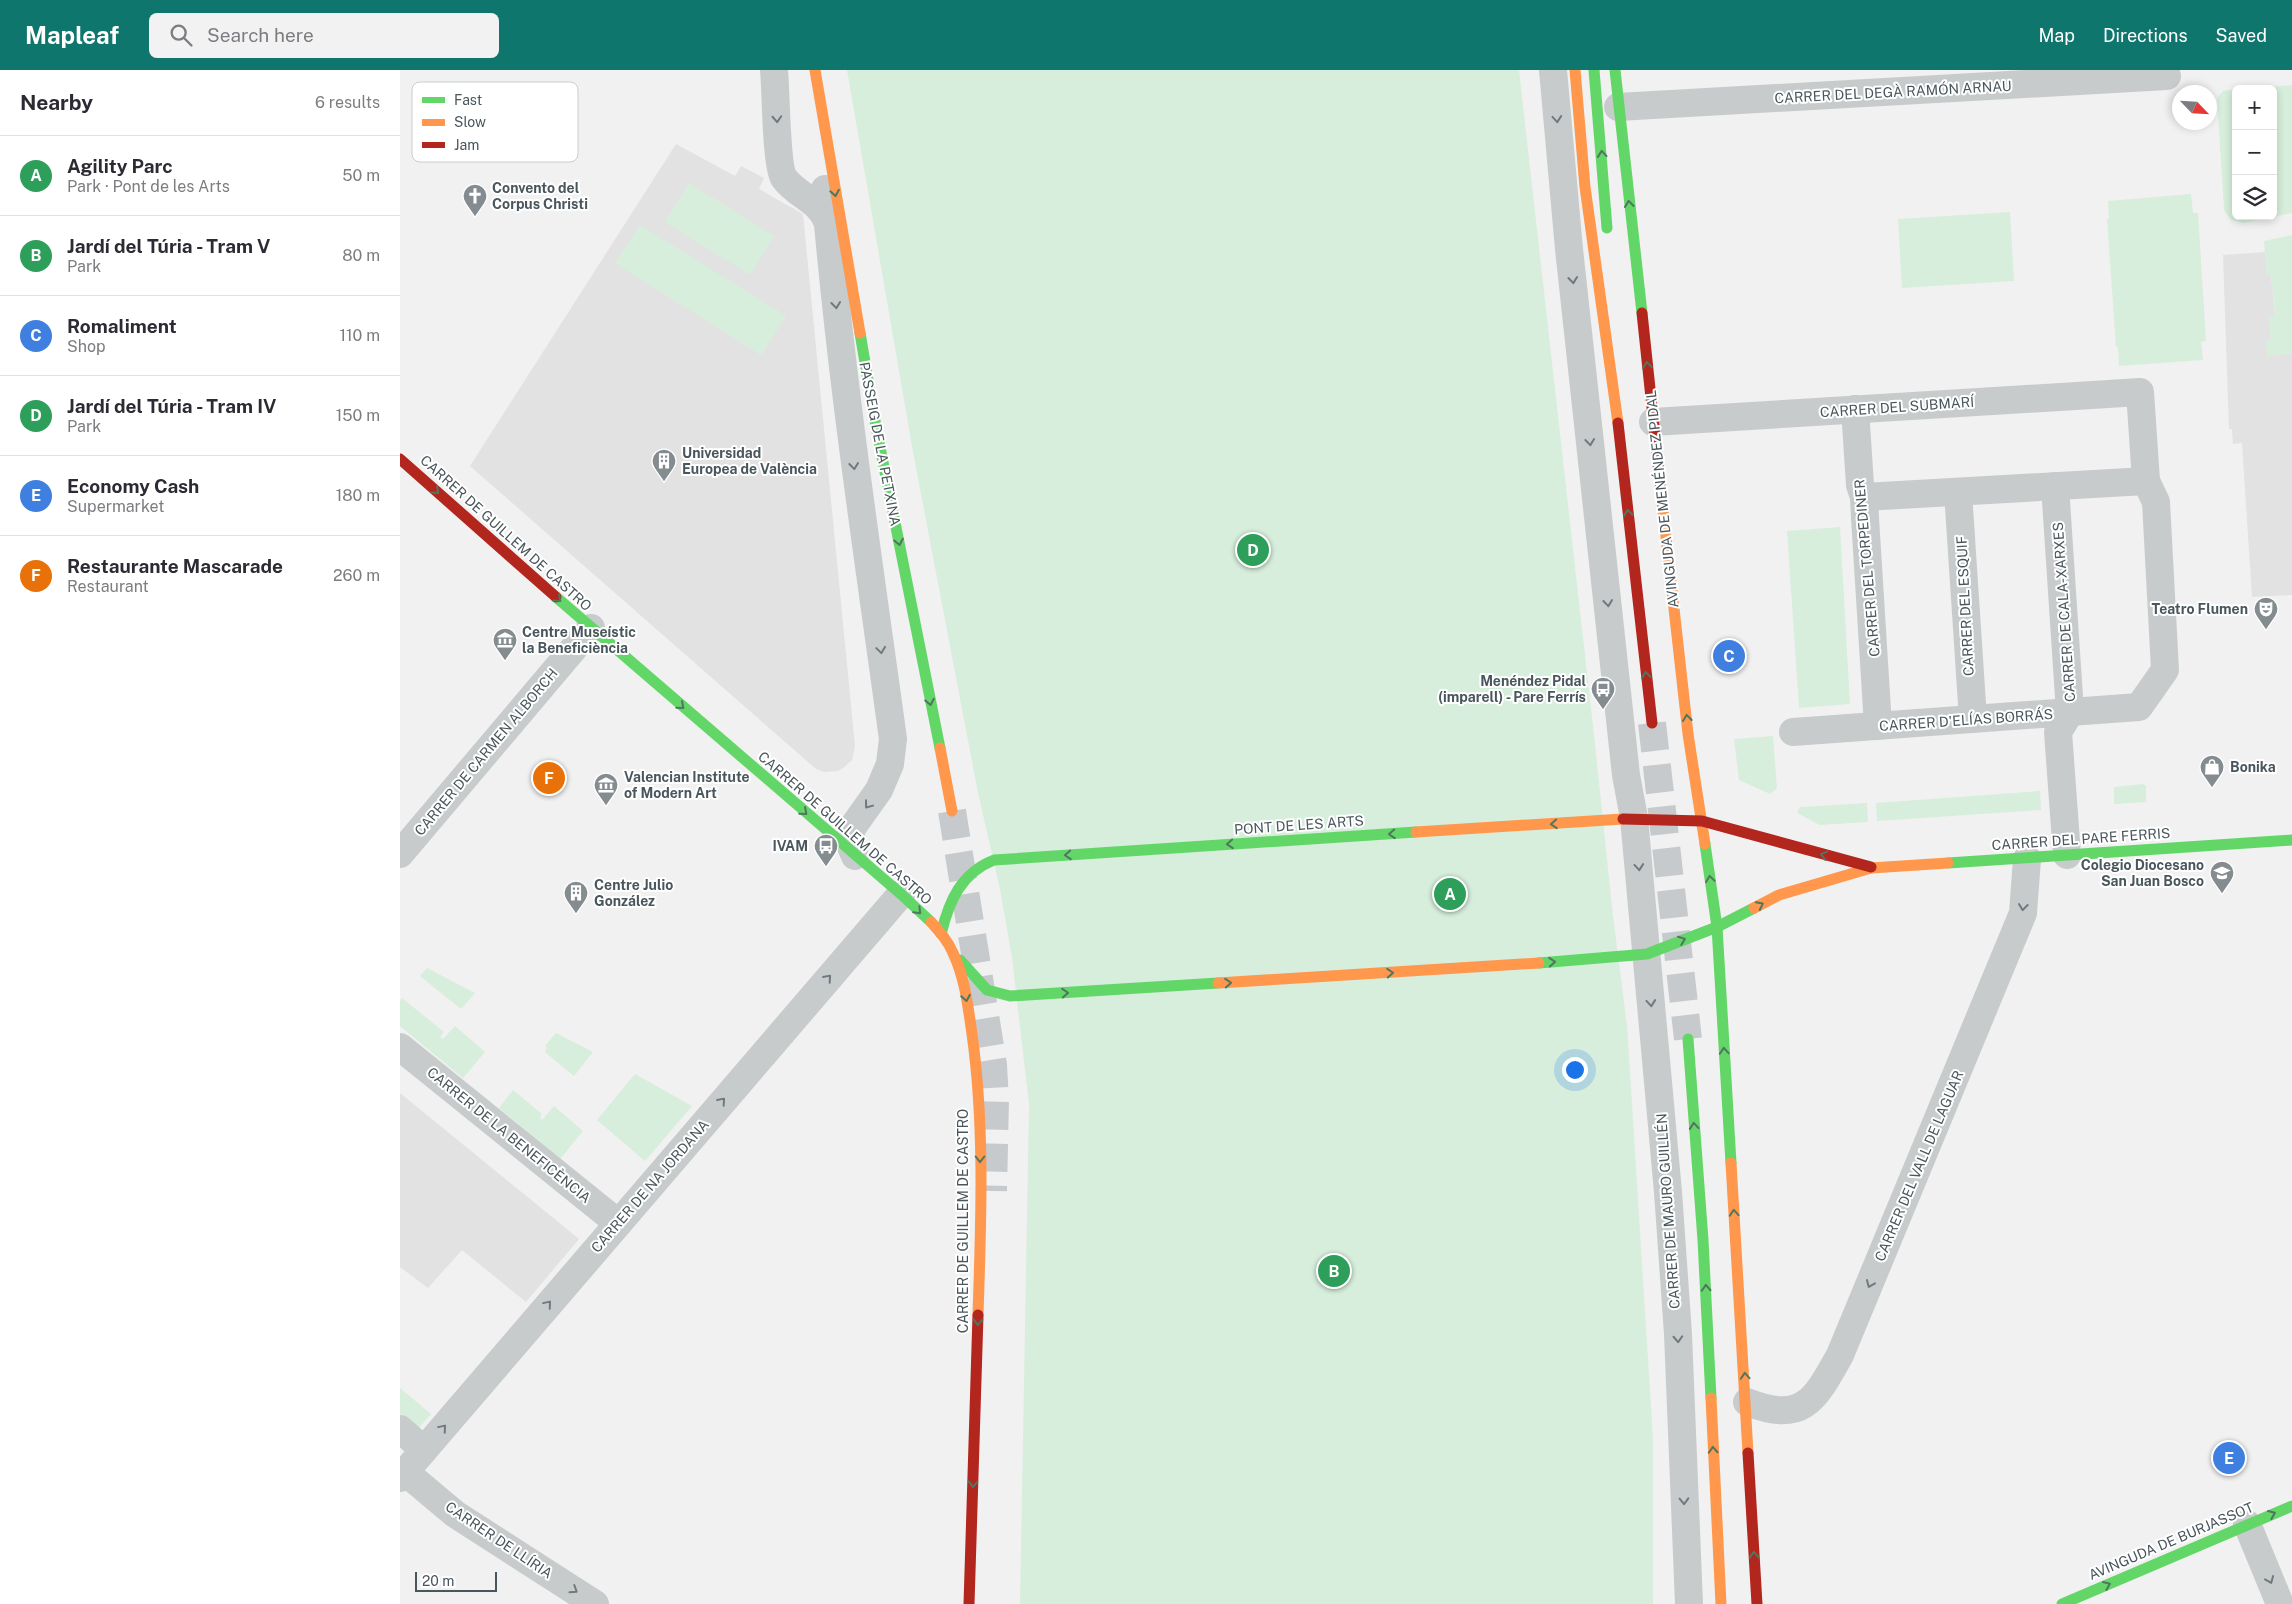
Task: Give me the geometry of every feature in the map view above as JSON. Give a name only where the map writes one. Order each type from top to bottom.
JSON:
[{"type":"main road","points":[[1575,70],[1585,187],[1619,429],[1652,723]]},
{"type":"main road","points":[[1594,70],[1608,243]]},
{"type":"main road","name":"AVINGUDA DE MENÉNDEZ PIDAL","points":[[1615,70],[1688,734],[1717,927]]},
{"type":"main road","name":"PASSEIG DE LA PETXINA","points":[[815,73],[876,427],[952,811]]},
{"type":"main road","points":[[1610,282],[1619,429]]},
{"type":"main road","name":"CARRER DE GUILLEM DE CASTRO","points":[[400,459],[591,628],[901,894],[941,934],[953,951],[963,978],[974,1050],[980,1118],[980,1252],[969,1604]]},
{"type":"main road","name":"PONT DE LES ARTS","points":[[941,934],[946,911],[964,879],[984,863],[994,860],[1634,818],[1702,821]]},
{"type":"main road","name":"CARRER DEL PARE FERRIS","points":[[1702,821],[1726,830],[1871,868]]},
{"type":"main road","name":"CARRER DEL PARE FERRIS","points":[[1717,927],[1779,895],[1871,868],[2292,840]]},
{"type":"main road","points":[[953,951],[987,990],[1017,996],[1618,958],[1647,954],[1717,927],[1757,1604]]},
{"type":"main road","points":[[1688,1039],[1703,1240],[1721,1604]]},
{"type":"main road","name":"AVINGUDA DE BURJASSOT","points":[[2062,1604],[2292,1506]]},
{"type":"street","name":"PASSEIG DE LA PETXINA","points":[[774,70],[780,172],[793,187],[820,207],[827,222]]},
{"type":"street","points":[[1553,70],[1570,259],[1626,774],[1634,818]]},
{"type":"street","name":"PASSEIG DE LA PETXINA","points":[[815,73],[827,222],[858,493],[893,740],[890,764],[879,790],[852,828],[849,842],[855,856]]},
{"type":"street","name":"CARRER DEL DEGÀ RAMÓN ARNAU","points":[[1618,107],[2167,76]]},
{"type":"street","name":"CARRER DEL SUBMARÍ","points":[[1653,422],[2140,392],[2146,481]]},
{"type":"street","name":"CARRER DEL TORPEDINER","points":[[1855,410],[1860,485],[1864,497],[1878,726]]},
{"type":"street","points":[[1864,497],[2146,481]]},
{"type":"street","name":"CARRER D'ELÍAS BORRÁS","points":[[1793,732],[2139,708],[2165,670],[2156,502],[2146,481]]},
{"type":"street","name":"CARRER DE CALA-XARXES","points":[[2055,486],[2070,712],[2058,732],[2068,855]]},
{"type":"street","name":"CARRER DEL ESQUIF","points":[[1958,492],[1972,719]]},
{"type":"street","name":"CARRER DE CARMEN ALBORCH","points":[[400,854],[591,628]]},
{"type":"street","name":"CARRER DE MAURO GUILLÉN","points":[[1634,818],[1667,1182],[1678,1334],[1686,1572],[1689,1604]]},
{"type":"street","name":"CARRER DEL VALL DE LAGUAR","points":[[1746,1402],[1766,1410],[1789,1411],[1810,1402],[1825,1382],[1840,1355],[2024,913],[2027,859]]},
{"type":"street","name":"CARRER DE NA JORDANA","points":[[403,1475],[901,894]]},
{"type":"street","name":"CARRER DE LA BENEFICÈNCIA","points":[[400,1048],[618,1223]]},
{"type":"street","points":[[400,1429],[424,1450]]},
{"type":"street","name":"CARRER DE LLÍRIA","points":[[403,1475],[455,1514],[595,1604]]},
{"type":"street","points":[[2247,1524],[2280,1604]]},
{"type":"shaded area","points":[[676,144],[735,176],[741,166],[764,178],[759,189],[803,214],[855,746],[852,760],[838,771],[824,772],[816,769],[470,466]]},
{"type":"shaded area","points":[[2265,252],[2267,275],[2271,275],[2275,316],[2269,316],[2271,339],[2268,355],[2292,353],[2292,595],[2252,597],[2242,443],[2233,444],[2232,429],[2229,429],[2223,255]]},
{"type":"shaded area","points":[[400,1093],[579,1239],[526,1302],[462,1250],[428,1288],[400,1267]]},
{"type":"green space","points":[[847,70],[1519,70],[1613,916],[1627,1025],[1653,1438],[1653,1604],[1020,1604],[1029,1104],[1012,958],[1000,889],[978,793],[913,452]]},
{"type":"green space","points":[[2292,85],[2292,213],[2277,216],[2277,130],[2277,86]]},
{"type":"green space","points":[[2232,90],[2232,220],[2258,220],[2243,223],[2231,220],[2224,210],[2217,98],[2223,91]]},
{"type":"green space","points":[[689,183],[774,236],[750,275],[665,222]]},
{"type":"green space","points":[[2191,194],[2193,213],[2198,213],[2206,341],[2201,342],[2203,360],[2119,366],[2107,219],[2109,219],[2108,201]]},
{"type":"green space","points":[[2010,212],[2014,281],[1902,288],[1898,219]]},
{"type":"green space","points":[[640,225],[786,316],[761,355],[615,263]]},
{"type":"green space","points":[[2292,235],[2292,353],[2267,357],[2266,340],[2271,339],[2269,316],[2275,315],[2271,275],[2267,275],[2264,241]]},
{"type":"green space","points":[[1840,527],[1850,704],[1799,708],[1787,531]]},
{"type":"green space","points":[[1773,736],[1777,788],[1770,794],[1739,780],[1734,739]]},
{"type":"green space","points":[[2143,784],[2146,786],[2146,802],[2114,804],[2114,787]]},
{"type":"green space","points":[[2040,791],[2041,810],[1877,821],[1876,803]]},
{"type":"green space","points":[[1867,803],[1868,822],[1820,825],[1797,813],[1800,807]]},
{"type":"green space","points":[[427,968],[475,993],[461,1009],[420,976]]},
{"type":"green space","points":[[402,998],[444,1032],[440,1037],[443,1039],[455,1026],[485,1052],[463,1078],[400,1026],[400,1001]]},
{"type":"green space","points":[[556,1033],[593,1052],[574,1076],[545,1052],[547,1048],[545,1046]]},
{"type":"green space","points":[[635,1074],[692,1106],[645,1161],[597,1120]]},
{"type":"green space","points":[[513,1090],[542,1114],[540,1117],[542,1120],[554,1106],[583,1131],[560,1159],[499,1108]]},
{"type":"green space","points":[[400,1388],[431,1414],[418,1429],[400,1414]]},
{"type":"tunnel","points":[[1652,723],[1688,1039]]},
{"type":"tunnel","points":[[952,811],[993,1065],[995,1100],[993,1191]]},
{"type":"traffic: fast","points":[[1594,70],[1607,228]]},
{"type":"traffic: fast","points":[[1615,70],[1642,313]]},
{"type":"traffic: fast","points":[[860,333],[876,427],[940,748]]},
{"type":"traffic: fast","points":[[556,597],[901,894],[931,922]]},
{"type":"traffic: fast","points":[[941,934],[948,910],[958,889],[973,872],[994,860],[1416,832]]},
{"type":"traffic: fast","points":[[1948,863],[2292,840]]},
{"type":"traffic: fast","points":[[1705,844],[1717,927],[1731,1163]]},
{"type":"traffic: fast","points":[[1539,963],[1647,954],[1717,927],[1754,908]]},
{"type":"traffic: fast","points":[[960,960],[987,990],[1010,996],[1218,983]]},
{"type":"traffic: fast","points":[[1688,1039],[1703,1240],[1711,1398]]},
{"type":"traffic: fast","points":[[2062,1604],[2292,1506]]},
{"type":"traffic: slow","points":[[815,70],[860,333]]},
{"type":"traffic: slow","points":[[1575,70],[1585,187],[1618,423]]},
{"type":"traffic: slow","points":[[1660,483],[1688,734],[1705,844]]},
{"type":"traffic: slow","points":[[940,748],[952,811]]},
{"type":"traffic: slow","points":[[1416,832],[1623,819]]},
{"type":"traffic: slow","points":[[1754,908],[1779,895],[1871,868],[1948,863]]},
{"type":"traffic: slow","points":[[931,922],[941,933],[957,963],[966,993],[972,1034],[979,1104],[980,1139],[981,1210],[978,1315]]},
{"type":"traffic: slow","points":[[1218,983],[1539,963]]},
{"type":"traffic: slow","points":[[1731,1163],[1748,1453]]},
{"type":"traffic: slow","points":[[1711,1398],[1721,1604]]},
{"type":"traffic: jam","points":[[1642,313],[1660,483]]},
{"type":"traffic: jam","points":[[1618,423],[1652,723]]},
{"type":"traffic: jam","points":[[400,459],[556,597]]},
{"type":"traffic: jam","points":[[1623,819],[1702,821],[1871,867]]},
{"type":"traffic: jam","points":[[969,1604],[978,1315]]},
{"type":"traffic: jam","points":[[1748,1453],[1757,1604]]},
{"type":"place","name":"Convento del Corpus Christi","points":[[475,217]]},
{"type":"place","name":"Universidad Europea de València","points":[[664,482]]},
{"type":"place","name":"Jardí del Túria - Tram IV","points":[[1253,550]]},
{"type":"place","name":"Teatro Flumen","points":[[2266,630]]},
{"type":"place","name":"Romaliment","points":[[1729,656]]},
{"type":"place","name":"Centre Museístic la Beneficiència","points":[[505,661]]},
{"type":"place","name":"Menéndez Pidal (imparell) - Pare Ferrís","points":[[1603,710]]},
{"type":"place","name":"Restaurante Mascarade","points":[[549,778]]},
{"type":"place","name":"Bonika","points":[[2212,788]]},
{"type":"place","name":"Valencian Institute of Modern Art","points":[[606,806]]},
{"type":"place","name":"IVAM","points":[[826,867]]},
{"type":"place","name":"Agility Parc","points":[[1450,894]]},
{"type":"place","name":"Colegio Diocesano San Juan Bosco","points":[[2222,894]]},
{"type":"place","name":"Centre Julio González","points":[[576,914]]},
{"type":"place","name":"Jardí del Túria - Tram V","points":[[1334,1271]]},
{"type":"place","name":"Economy Cash","points":[[2229,1458]]}]
